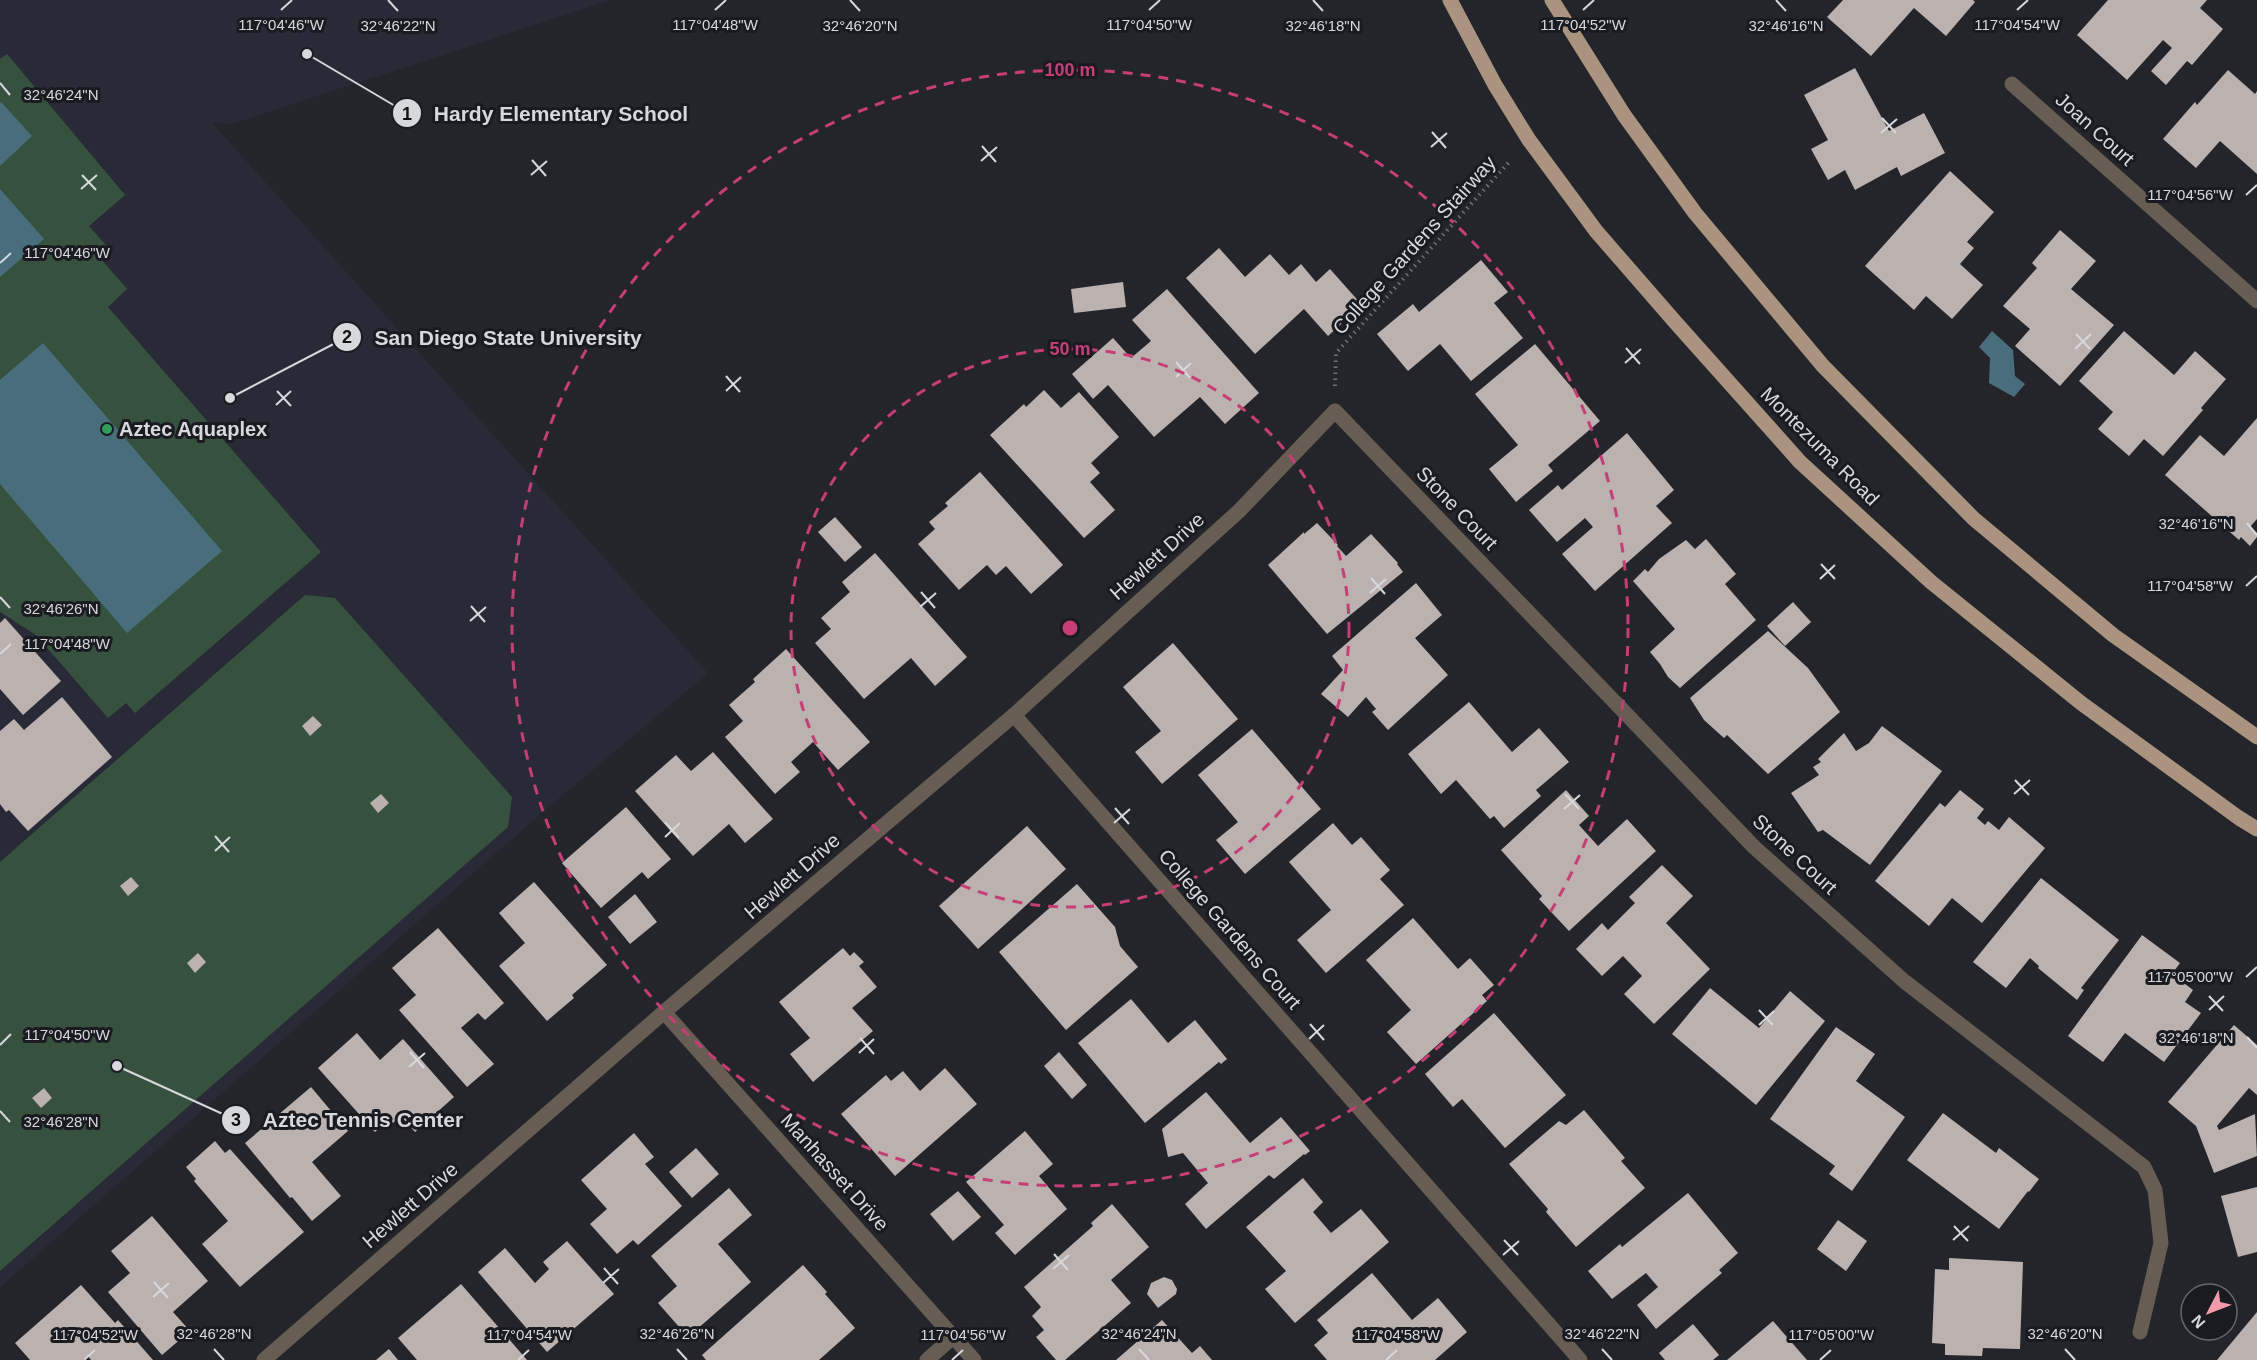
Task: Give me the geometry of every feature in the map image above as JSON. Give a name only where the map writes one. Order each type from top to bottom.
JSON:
[{"type":"main road","name":"Montezuma Road","points":[[1450,0],[1495,85],[1529,140],[1596,231],[1800,462],[1931,582],[2055,682],[2257,829]]},
{"type":"main road","points":[[1552,0],[1624,115],[1695,213],[1823,366],[1974,519],[2113,635],[2257,737]]},
{"type":"street","name":"Joan Court","points":[[2012,84],[2257,301]]},
{"type":"street","name":"Hewlett Drive","points":[[264,1360],[664,1012],[1014,715],[1239,511],[1335,411]]},
{"type":"street","name":"Stone Court","points":[[1335,411],[1754,847],[1904,981],[2144,1167],[2155,1190],[2161,1243],[2140,1332]]},
{"type":"street","name":"College Gardens Court","points":[[1014,715],[1580,1360]]},
{"type":"street","name":"Manhasset Drive","points":[[664,1012],[974,1360]]},
{"type":"street","points":[[927,1360],[953,1337]]},
{"type":"path","name":"College Gardens Stairway","points":[[1335,411],[1336,353],[1529,140]]},
{"type":"shaded area","points":[[0,0],[611,0],[231,124],[212,123],[708,673],[543,812],[0,1287]]},
{"type":"green space","name":"Aztec Aquaplex","points":[[7,54],[125,195],[89,226],[111,251],[101,259],[127,289],[108,307],[321,552],[135,713],[126,703],[108,718],[36,635],[0,612],[0,59]]},
{"type":"green space","points":[[305,595],[335,598],[512,797],[508,827],[0,1271],[0,862]]},
{"type":"water","points":[[0,103],[32,136],[0,166]]},
{"type":"water","points":[[0,189],[44,239],[0,277]]},
{"type":"water","points":[[1992,331],[2013,350],[2015,376],[2025,384],[2014,397],[1989,383],[1990,358],[1979,347]]},
{"type":"water","points":[[43,343],[222,551],[127,633],[0,484],[0,380]]},
{"type":"building","points":[[1843,0],[1973,0],[1975,2],[1946,36],[1914,8],[1871,56],[1827,17]]},
{"type":"building","points":[[2108,0],[2207,0],[2200,8],[2223,29],[2192,65],[2187,61],[2166,85],[2151,71],[2172,48],[2163,40],[2127,80],[2077,35]]},
{"type":"building","points":[[1855,68],[1889,131],[1924,113],[1945,153],[1901,176],[1897,167],[1855,190],[1845,170],[1828,180],[1811,149],[1828,140],[1804,95]]},
{"type":"building","points":[[2228,70],[2255,94],[2257,91],[2257,174],[2220,141],[2196,168],[2163,139],[2195,102],[2197,105]]},
{"type":"building","points":[[1950,171],[1994,212],[1967,242],[1974,248],[1960,264],[1983,285],[1952,319],[1926,296],[1914,310],[1865,266]]},
{"type":"building","points":[[2060,230],[2096,261],[2071,289],[2114,325],[2060,386],[2015,346],[2030,329],[2003,306],[2037,268],[2032,263]]},
{"type":"building","points":[[1219,248],[1245,277],[1270,254],[1289,275],[1301,264],[1316,282],[1330,269],[1362,305],[1328,336],[1304,309],[1255,354],[1186,278]]},
{"type":"building","points":[[1481,260],[1508,292],[1494,303],[1523,338],[1471,381],[1440,344],[1408,371],[1377,334],[1413,304],[1419,312]]},
{"type":"building","points":[[1123,282],[1126,307],[1074,313],[1071,289]]},
{"type":"building","points":[[1167,289],[1259,393],[1225,424],[1200,397],[1154,437],[1108,385],[1093,399],[1072,374],[1113,338],[1131,358],[1151,341],[1132,320]]},
{"type":"building","points":[[2124,331],[2174,375],[2195,351],[2226,379],[2201,408],[2203,410],[2163,456],[2144,439],[2129,456],[2098,429],[2113,412],[2079,381]]},
{"type":"building","points":[[1535,344],[1600,421],[1548,465],[1553,471],[1516,502],[1489,469],[1518,445],[1475,394]]},
{"type":"building","points":[[1044,390],[1061,408],[1079,392],[1119,437],[1091,463],[1100,473],[1090,482],[1115,510],[1084,538],[990,435],[1024,404],[1026,407]]},
{"type":"building","points":[[2257,418],[2257,519],[2250,527],[2257,533],[2257,537],[2250,546],[2241,537],[2239,540],[2165,475],[2200,435],[2224,456]]},
{"type":"building","points":[[1627,433],[1674,490],[1656,506],[1672,523],[1595,591],[1562,554],[1593,527],[1585,518],[1557,542],[1529,510],[1558,485],[1562,490]]},
{"type":"building","points":[[980,472],[1063,565],[1031,594],[1006,566],[996,575],[987,565],[959,590],[918,544],[935,529],[929,522],[948,506],[945,503]]},
{"type":"building","points":[[835,517],[862,547],[845,562],[818,532]]},
{"type":"building","points":[[1317,523],[1346,556],[1371,534],[1398,563],[1403,572],[1327,634],[1268,565]]},
{"type":"building","points":[[1706,539],[1736,574],[1725,584],[1756,620],[1680,688],[1668,677],[1650,652],[1675,629],[1633,581],[1645,569],[1648,572],[1659,559],[1686,540],[1695,549]]},
{"type":"building","points":[[875,553],[967,657],[935,686],[911,658],[864,699],[815,643],[831,629],[821,618],[850,592],[842,582]]},
{"type":"building","points":[[1416,583],[1442,615],[1415,638],[1448,675],[1388,730],[1372,712],[1376,709],[1366,697],[1348,717],[1321,694],[1343,670],[1332,656]]},
{"type":"building","points":[[1793,602],[1811,622],[1785,646],[1767,626]]},
{"type":"building","points":[[5,618],[61,681],[23,715],[0,689],[0,623]]},
{"type":"building","points":[[1768,631],[1808,668],[1840,712],[1768,774],[1727,735],[1724,738],[1704,720],[1690,698]]},
{"type":"building","points":[[1173,643],[1238,719],[1162,784],[1135,752],[1161,731],[1123,687]]},
{"type":"building","points":[[786,649],[870,742],[838,770],[813,742],[791,762],[800,772],[775,794],[725,737],[743,721],[729,705],[755,682],[753,679]]},
{"type":"building","points":[[62,697],[112,757],[28,831],[9,810],[6,812],[0,804],[0,731],[14,719],[24,730]]},
{"type":"building","points":[[1469,702],[1512,752],[1539,728],[1569,762],[1536,790],[1541,796],[1504,828],[1494,816],[1490,819],[1456,780],[1441,794],[1408,754]]},
{"type":"building","points":[[313,716],[322,725],[310,736],[302,726]]},
{"type":"building","points":[[1882,726],[1942,771],[1870,865],[1823,830],[1818,832],[1791,793],[1819,775],[1813,767],[1821,762],[1818,759],[1844,733],[1856,751],[1869,743]]},
{"type":"building","points":[[1252,729],[1321,809],[1245,874],[1216,840],[1238,822],[1198,775]]},
{"type":"building","points":[[713,752],[773,819],[745,843],[729,824],[693,856],[635,791],[676,755],[691,771]]},
{"type":"building","points":[[1566,790],[1589,816],[1579,825],[1598,846],[1627,819],[1656,851],[1569,931],[1539,899],[1542,896],[1501,850]]},
{"type":"building","points":[[1960,790],[1984,809],[1977,818],[1985,825],[1988,821],[1999,830],[2009,817],[2045,848],[1982,923],[1952,898],[1929,926],[1875,881],[1940,803],[1945,807]]},
{"type":"building","points":[[381,794],[389,803],[378,813],[370,803]]},
{"type":"building","points":[[626,807],[671,859],[648,879],[642,872],[601,908],[562,863]]},
{"type":"building","points":[[1333,823],[1352,845],[1361,837],[1390,870],[1380,879],[1404,905],[1326,973],[1297,940],[1331,910],[1289,862]]},
{"type":"building","points":[[1027,826],[1066,869],[978,949],[939,906]]},
{"type":"building","points":[[1662,865],[1693,896],[1666,923],[1710,969],[1654,1024],[1624,994],[1642,976],[1623,956],[1602,976],[1576,949],[1602,923],[1608,930],[1635,903],[1629,897]]},
{"type":"building","points":[[131,877],[139,886],[128,896],[120,886]]},
{"type":"building","points":[[2041,878],[2119,940],[2081,988],[2084,990],[2077,1000],[2038,968],[2039,966],[2030,958],[2006,988],[1973,962]]},
{"type":"building","points":[[534,882],[607,965],[572,995],[574,998],[547,1021],[499,966],[525,943],[499,913]]},
{"type":"building","points":[[1077,884],[1115,927],[1120,946],[1138,967],[1066,1030],[999,952]]},
{"type":"building","points":[[635,894],[657,922],[630,944],[608,917]]},
{"type":"building","points":[[1413,918],[1458,969],[1470,958],[1494,985],[1482,995],[1487,1001],[1416,1064],[1387,1032],[1411,1010],[1366,960]]},
{"type":"building","points":[[438,928],[504,1003],[485,1020],[478,1013],[461,1028],[494,1064],[467,1087],[399,1010],[416,995],[392,968]]},
{"type":"building","points":[[2142,935],[2180,963],[2172,974],[2193,990],[2185,1002],[2201,1013],[2164,1062],[2125,1033],[2103,1062],[2068,1036]]},
{"type":"building","points":[[843,948],[850,956],[854,952],[864,962],[859,966],[877,987],[852,1008],[873,1031],[813,1082],[790,1054],[810,1038],[779,1002]]},
{"type":"building","points":[[198,953],[206,962],[195,973],[187,963]]},
{"type":"building","points":[[1710,988],[1759,1028],[1790,991],[1825,1021],[1756,1105],[1672,1034]]},
{"type":"building","points":[[1131,999],[1168,1043],[1195,1020],[1227,1059],[1221,1064],[1219,1062],[1145,1123],[1078,1043]]},
{"type":"building","points":[[1494,1013],[1566,1095],[1505,1148],[1462,1099],[1453,1107],[1425,1074]]},
{"type":"building","points":[[2234,1025],[2257,1045],[2257,1095],[2249,1088],[2217,1126],[2219,1130],[2255,1114],[2257,1156],[2214,1173],[2196,1126],[2168,1102]]},
{"type":"building","points":[[1836,1027],[1875,1054],[1856,1081],[1905,1117],[1852,1191],[1829,1174],[1835,1166],[1770,1119]]},
{"type":"building","points":[[357,1033],[380,1060],[403,1039],[454,1097],[415,1132],[401,1116],[387,1128],[384,1124],[375,1132],[318,1068]]},
{"type":"building","points":[[1059,1052],[1087,1085],[1072,1099],[1044,1066]]},
{"type":"building","points":[[945,1068],[977,1104],[895,1176],[841,1114],[886,1075],[891,1081],[903,1071],[920,1091]]},
{"type":"building","points":[[311,1087],[348,1131],[312,1162],[341,1196],[312,1221],[245,1143]]},
{"type":"building","points":[[44,1088],[52,1098],[41,1108],[32,1098]]},
{"type":"building","points":[[1206,1092],[1250,1143],[1281,1117],[1310,1151],[1274,1179],[1269,1175],[1206,1229],[1185,1204],[1208,1183],[1183,1153],[1168,1157],[1162,1129]]},
{"type":"building","points":[[1584,1110],[1625,1158],[1621,1161],[1645,1188],[1576,1247],[1546,1212],[1548,1209],[1509,1164],[1559,1121],[1566,1125]]},
{"type":"building","points":[[1943,1113],[1996,1153],[1999,1148],[2039,1179],[1999,1229],[1907,1160]]},
{"type":"building","points":[[1025,1131],[1053,1164],[1039,1176],[1067,1209],[1015,1255],[995,1233],[1004,1225],[966,1182]]},
{"type":"building","points":[[634,1133],[654,1157],[645,1164],[682,1206],[638,1245],[633,1240],[617,1254],[590,1224],[607,1209],[581,1180]]},
{"type":"building","points":[[215,1141],[225,1153],[230,1149],[304,1232],[240,1287],[202,1244],[228,1221],[194,1181],[196,1179],[186,1167]]},
{"type":"building","points":[[696,1148],[719,1174],[692,1198],[669,1172]]},
{"type":"building","points":[[1303,1178],[1323,1202],[1313,1212],[1331,1233],[1361,1209],[1389,1242],[1295,1323],[1265,1289],[1286,1271],[1246,1227]]},
{"type":"building","points":[[2257,1187],[2257,1252],[2238,1257],[2221,1196]]},
{"type":"building","points":[[729,1188],[752,1215],[718,1244],[751,1282],[688,1337],[658,1303],[677,1286],[651,1256]]},
{"type":"building","points":[[958,1191],[981,1217],[953,1241],[930,1214]]},
{"type":"building","points":[[1688,1193],[1738,1253],[1719,1270],[1722,1273],[1656,1329],[1637,1305],[1658,1287],[1646,1273],[1612,1299],[1588,1271],[1620,1244],[1622,1247]]},
{"type":"building","points":[[1112,1204],[1149,1247],[1111,1280],[1131,1303],[1065,1360],[1056,1360],[1036,1337],[1044,1330],[1032,1316],[1041,1307],[1024,1287],[1093,1226],[1091,1223]]},
{"type":"building","points":[[152,1216],[208,1281],[173,1312],[190,1331],[162,1355],[108,1292],[130,1273],[111,1251]]},
{"type":"building","points":[[1838,1220],[1867,1241],[1846,1271],[1817,1249]]},
{"type":"building","points":[[567,1241],[614,1294],[547,1352],[478,1272],[505,1248],[535,1283],[549,1269],[543,1262]]},
{"type":"building","points":[[1949,1258],[2023,1262],[2020,1349],[1983,1348],[1982,1356],[1945,1355],[1945,1344],[1932,1343],[1935,1269],[1949,1270]]},
{"type":"building","points":[[803,1265],[855,1328],[819,1360],[706,1360],[702,1355]]},
{"type":"building","points":[[1372,1273],[1412,1320],[1438,1298],[1467,1332],[1435,1360],[1327,1360],[1314,1345],[1328,1333],[1317,1320]]},
{"type":"building","points":[[1164,1277],[1172,1280],[1177,1289],[1176,1294],[1158,1308],[1147,1294],[1151,1283]]},
{"type":"building","points":[[461,1284],[527,1360],[417,1360],[398,1338]]},
{"type":"building","points":[[81,1285],[115,1323],[118,1320],[153,1360],[91,1360],[88,1356],[83,1360],[30,1360],[15,1343]]},
{"type":"building","points":[[2257,1312],[2257,1360],[2217,1360],[2232,1342],[2239,1342],[2239,1334]]},
{"type":"building","points":[[1162,1320],[1192,1353],[1200,1346],[1212,1360],[1116,1360]]},
{"type":"building","points":[[1773,1321],[1807,1360],[1727,1360]]},
{"type":"building","points":[[1693,1324],[1719,1355],[1713,1360],[1665,1360],[1659,1353]]},
{"type":"building","points":[[389,1349],[398,1360],[376,1360]]},
{"type":"place","name":"Hardy Elementary School","points":[[307,54]]},
{"type":"place","name":"San Diego State University","points":[[230,398]]},
{"type":"place","name":"Aztec Aquaplex","points":[[107,429]]},
{"type":"place","name":"Aztec Tennis Center","points":[[117,1066]]}]
